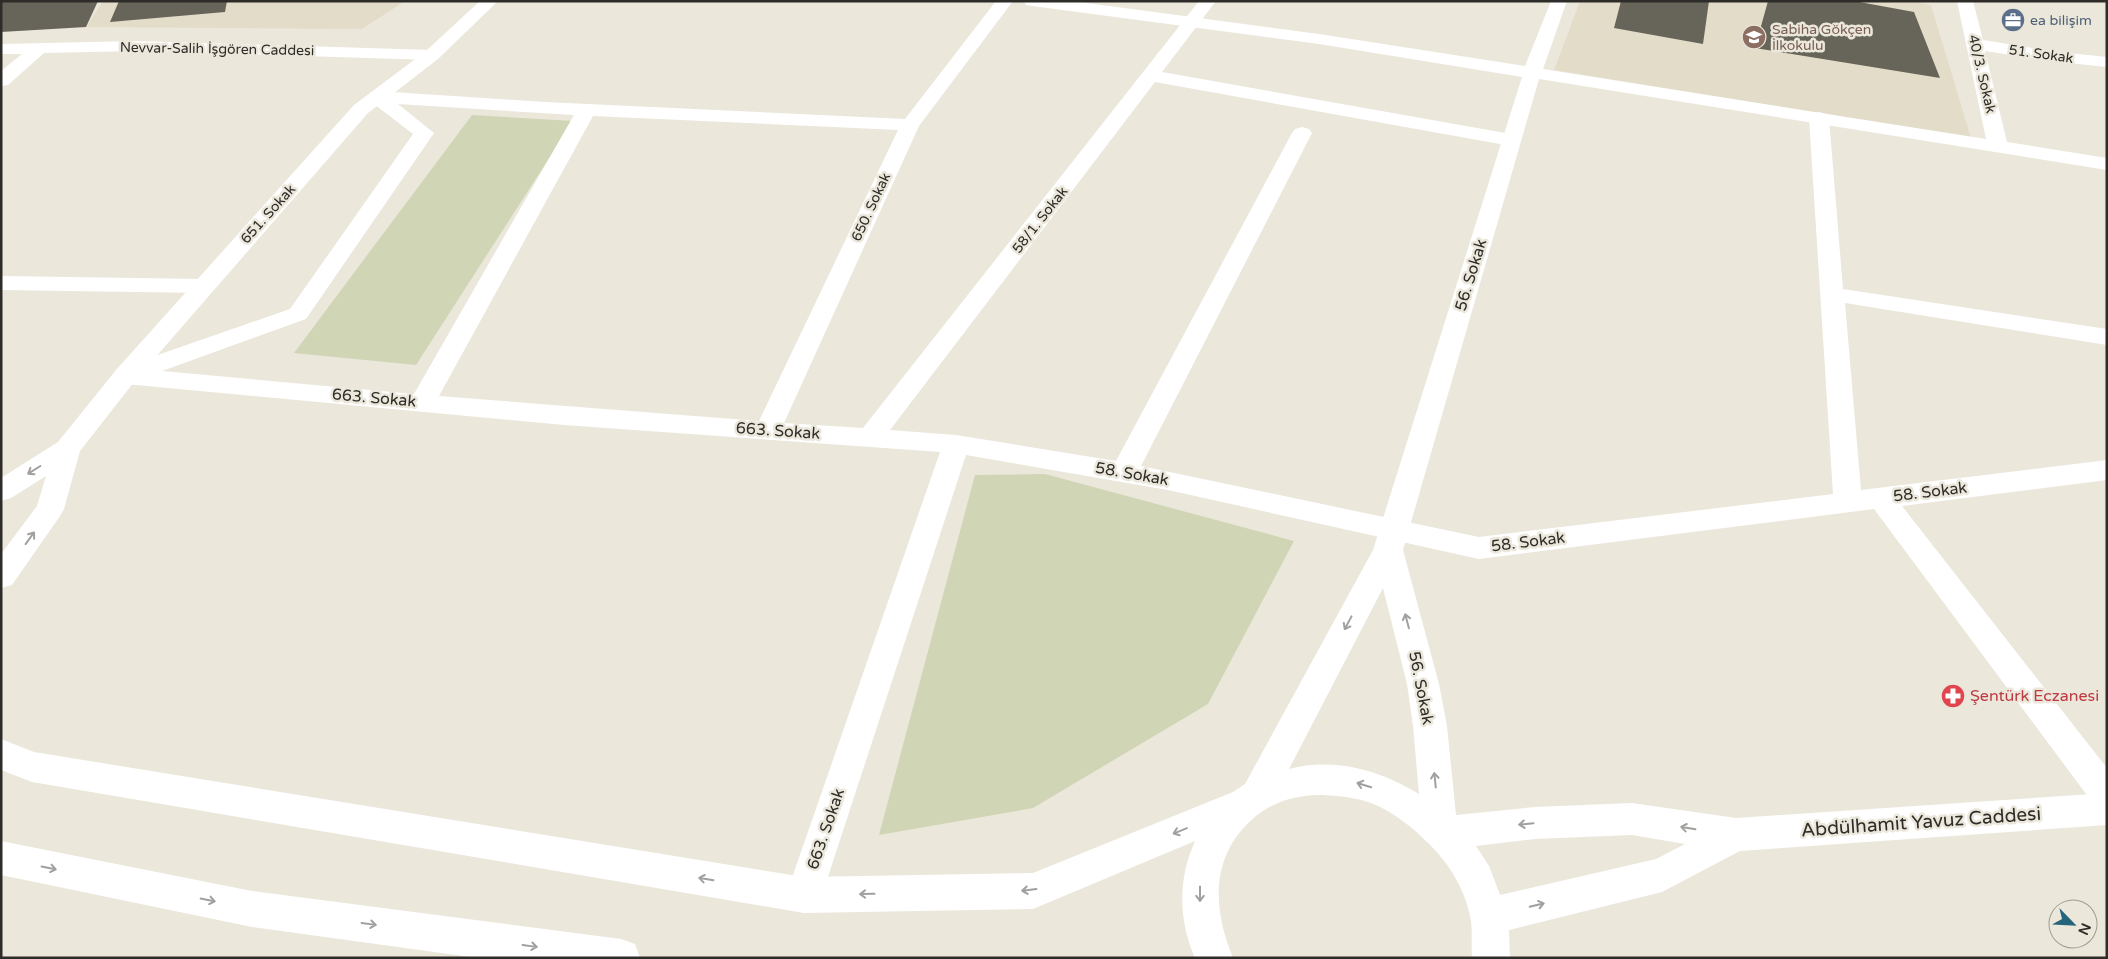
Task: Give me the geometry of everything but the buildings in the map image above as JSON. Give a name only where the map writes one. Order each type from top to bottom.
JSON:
[{"type":"street","name":"651. Sokak","points":[[68,449],[125,376],[361,109],[432,55],[490,1]]},
{"type":"street","name":"650. Sokak","points":[[767,431],[910,125],[1005,1]]},
{"type":"street","points":[[1032,1],[1319,39],[2107,164]]},
{"type":"street","name":"58/1. Sokak","points":[[870,438],[1208,1]]},
{"type":"street","name":"56. Sokak","points":[[1214,958],[1204,930],[1200,888],[1203,868],[1209,850],[1217,833],[1249,800],[1391,540],[1511,140],[1532,73],[1559,1]]},
{"type":"street","name":"40/3. Sokak","points":[[1965,1],[1998,147]]},
{"type":"street","name":"51. Sokak","points":[[1976,44],[2058,57],[2107,62]]},
{"type":"street","name":"Nevvar-Salih İşgören Caddesi","points":[[1,49],[136,46],[432,55]]},
{"type":"street","points":[[1,81],[40,48]]},
{"type":"street","points":[[1151,76],[1511,140]]},
{"type":"street","points":[[377,97],[587,110],[910,125]]},
{"type":"street","points":[[125,376],[298,314],[424,133],[377,97]]},
{"type":"street","points":[[422,403],[587,110]]},
{"type":"street","points":[[1819,118],[1848,502]]},
{"type":"street","points":[[1124,473],[1302,133]]},
{"type":"street","points":[[1,283],[204,286]]},
{"type":"street","points":[[1833,294],[2107,337]]},
{"type":"street","name":"663. Sokak","points":[[125,376],[564,416],[956,444],[804,895]]},
{"type":"street","name":"58. Sokak","points":[[956,444],[1168,480],[1391,540],[1479,548],[2107,470]]},
{"type":"street","points":[[1,491],[68,449]]},
{"type":"street","points":[[1,577],[50,509],[68,449]]},
{"type":"street","points":[[1881,498],[2107,795]]},
{"type":"street","name":"56. Sokak","points":[[1391,540],[1423,684],[1430,726],[1442,831]]},
{"type":"street","points":[[1,754],[32,767],[804,895],[1034,891],[1296,781],[1338,779],[1382,791],[1403,801],[1422,813],[1458,849],[1478,882],[1489,916],[1490,958]]},
{"type":"street","name":"Abdülhamit Yavuz Caddesi","points":[[1442,831],[1535,823],[1632,819],[1736,835],[2107,809]]},
{"type":"street","name":"Abdülhamit Yavuz Caddesi","points":[[1489,916],[1662,875],[1736,835]]},
{"type":"street","points":[[1,858],[252,909],[621,958]]},
{"type":"shaded area","points":[[103,1],[405,1],[362,29],[86,27]]},
{"type":"shaded area","name":"Sabiha Gökçen İlkokulu","points":[[1580,1],[1910,1],[1931,5],[1971,138],[1554,70]]},
{"type":"green space","points":[[472,115],[573,121],[416,365],[294,353]]},
{"type":"green space","points":[[1045,474],[1294,541],[1208,704],[1033,808],[879,835],[975,475]]},
{"type":"place","name":"ea bilişim","points":[[2013,20]]},
{"type":"place","name":"Sabiha Gökçen İlkokulu","points":[[1754,37]]},
{"type":"place","name":"Şentürk Eczanesi","points":[[1953,696]]}]
